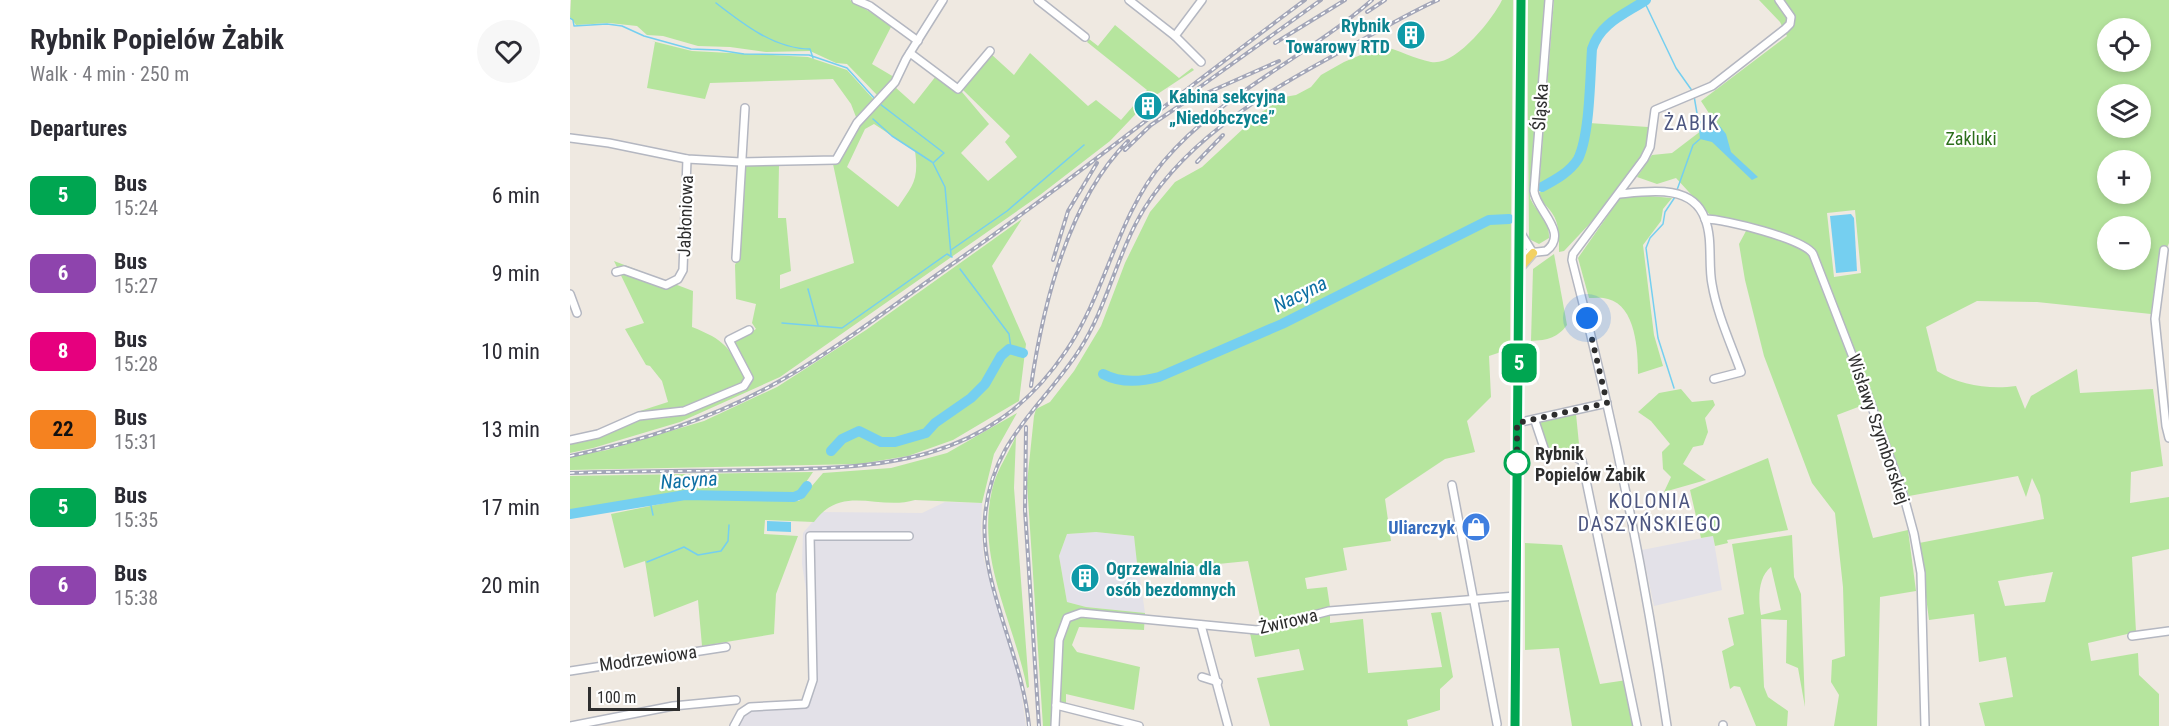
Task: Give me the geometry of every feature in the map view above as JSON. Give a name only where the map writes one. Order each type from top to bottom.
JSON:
[{"type":"main road","points":[[1515,726],[1521,0]]},
{"type":"main road","points":[[1520,269],[1533,253]]},
{"type":"street","points":[[856,0],[870,6],[918,42]]},
{"type":"street","name":"Jabłoniowa","points":[[570,138],[609,142],[687,159],[741,162],[836,160],[857,123],[895,82],[910,53],[944,0]]},
{"type":"street","points":[[1038,0],[1085,37]]},
{"type":"street","points":[[1129,0],[1174,36],[1201,62]]},
{"type":"street","points":[[1174,36],[1202,0]]},
{"type":"street","name":"Śląska","points":[[1533,253],[1548,250],[1553,239],[1551,220],[1536,201],[1534,191],[1549,0]]},
{"type":"street","points":[[1667,726],[1650,610],[1607,403],[1572,260],[1573,254],[1631,179],[1650,147],[1655,110],[1702,92],[1790,24],[1791,17],[1779,0]]},
{"type":"street","points":[[910,53],[958,89],[990,51]]},
{"type":"street","points":[[736,258],[745,108]]},
{"type":"street","name":"Jabłoniowa","points":[[616,272],[624,270],[666,285],[678,279],[683,270],[687,159]]},
{"type":"street","points":[[1631,179],[1645,191]]},
{"type":"street","points":[[1620,194],[1645,191],[1678,194],[1691,199],[1705,219],[1712,284],[1741,372],[1714,379]]},
{"type":"street","name":"Wisławy Szymborskiej","points":[[1705,219],[1720,220],[1787,238],[1806,245],[1814,254],[1868,396],[1904,497],[1914,534],[1921,573],[1925,726]]},
{"type":"street","points":[[1520,232],[1533,253],[1520,254]]},
{"type":"street","points":[[2164,250],[2155,319],[2169,438]]},
{"type":"street","points":[[570,294],[577,313]]},
{"type":"street","points":[[570,440],[598,434],[639,416],[684,411],[744,386],[749,378],[748,372],[726,340],[749,330]]},
{"type":"street","points":[[1517,423],[1535,421],[1607,403]]},
{"type":"street","points":[[1535,421],[1546,454],[1574,456],[1582,461],[1637,726]]},
{"type":"street","points":[[1452,484],[1497,724]]},
{"type":"street","points":[[734,726],[741,713],[750,707],[805,704],[813,680],[810,536],[909,536]]},
{"type":"street","name":"Żwirowa","points":[[1056,705],[1059,640],[1067,618],[1081,613],[1257,630],[1329,611],[1516,596]]},
{"type":"street","points":[[1201,625],[1228,726]]},
{"type":"street","points":[[2132,636],[2169,631]]},
{"type":"street","name":"Modrzewiowa","points":[[570,671],[726,646]]},
{"type":"street","points":[[1202,677],[1218,682]]},
{"type":"street","points":[[570,726],[673,706],[736,700]]},
{"type":"street","points":[[1055,726],[1056,705],[1138,726]]},
{"type":"shaded area","points":[[945,502],[982,503],[981,529],[984,560],[1019,678],[1026,726],[737,726],[746,710],[810,700],[817,683],[817,660],[802,564],[803,533],[821,512],[922,513]]},
{"type":"shaded area","points":[[1096,532],[1134,536],[1145,613],[1086,607],[1067,602],[1059,556],[1067,534]]},
{"type":"shaded area","points":[[1713,536],[1722,590],[1654,606],[1642,550]]},
{"type":"green space","points":[[571,0],[850,0],[892,25],[872,64],[894,77],[877,95],[847,64],[836,63],[810,51],[766,52],[730,47],[698,46],[663,36],[647,35],[637,26],[609,23],[576,25],[570,17]]},
{"type":"green space","points":[[1502,0],[1513,0],[1510,349],[1489,356],[1491,397],[1467,421],[1475,452],[1445,459],[1385,499],[1391,541],[1343,548],[1347,570],[1305,578],[1307,589],[1327,587],[1330,607],[1262,626],[1248,561],[1138,572],[1134,536],[1096,532],[1067,534],[1059,556],[1067,602],[1086,607],[1145,613],[1144,630],[1079,627],[1072,645],[1077,652],[1140,667],[1134,710],[1066,694],[1066,705],[1053,705],[1052,726],[1043,726],[1027,483],[1034,416],[1036,409],[1050,402],[1074,371],[1101,326],[1125,263],[1150,212],[1175,182],[1202,167],[1259,114],[1284,97],[1296,95],[1311,87],[1321,75],[1344,62],[1382,46],[1419,59],[1441,62],[1462,50],[1472,40]]},
{"type":"green space","points":[[1527,0],[1546,0],[1530,198],[1549,231],[1549,238],[1539,244],[1529,239]]},
{"type":"green space","points":[[1554,0],[1649,0],[1602,31],[1597,41],[1584,147],[1565,171],[1539,186]]},
{"type":"green space","name":"Zakluki","points":[[1759,0],[2169,0],[2169,243],[2157,270],[2151,314],[2037,302],[1977,301],[1926,327],[1937,371],[1955,380],[1975,385],[2016,386],[2025,409],[2031,396],[2077,369],[2080,393],[2153,389],[2163,466],[2131,472],[2130,503],[2169,497],[2169,549],[2132,557],[2136,632],[2088,643],[2091,661],[2138,653],[2139,675],[2159,694],[2159,726],[1985,726],[1979,703],[2013,697],[2006,657],[1979,662],[1974,614],[1929,620],[1919,543],[2044,519],[2040,495],[2032,478],[2026,497],[2018,476],[1909,496],[1874,401],[1837,415],[1873,538],[1908,530],[1916,591],[1880,597],[1877,726],[1834,726],[1839,695],[1831,682],[1832,660],[1845,656],[1843,587],[1835,513],[1812,483],[1764,356],[1745,280],[1739,244],[1746,231],[1745,224],[1710,215],[1676,178],[1657,184],[1637,177],[1652,155],[1672,153],[1714,121],[1701,101],[1787,36],[1780,22]],"holes":[[[1855,210],[1861,273],[1834,277],[1827,213]],[[2053,572],[2045,602],[2005,606],[1998,581]]]},
{"type":"green space","points":[[1115,25],[1179,78],[1192,68],[1194,70],[1150,99],[1110,141],[1040,195],[780,377],[680,422],[570,453],[570,443],[594,439],[636,420],[667,418],[688,412],[746,388],[749,383],[749,371],[734,342],[756,329],[752,323],[756,304],[736,299],[735,265],[740,253],[744,165],[779,165],[778,218],[786,218],[791,271],[780,275],[780,289],[854,263],[833,164],[839,161],[861,123],[895,87],[914,104],[936,76],[962,92],[989,124],[961,153],[988,181],[1017,157],[1005,142],[1010,136],[963,90],[991,54],[1014,75],[1030,53],[1088,106],[1096,100],[1121,120],[1147,90],[1087,42],[1089,39],[1098,46]],"holes":[[[874,124],[915,151],[914,182],[898,207],[847,167],[865,129]]]},
{"type":"green space","points":[[652,41],[692,51],[808,57],[847,70],[875,101],[859,118],[856,117],[851,104],[833,79],[710,83],[705,99],[647,88],[655,42]]},
{"type":"green space","points":[[1589,123],[1648,127],[1647,147],[1611,201],[1564,251],[1559,252],[1559,232],[1556,222],[1539,193],[1568,172],[1581,157],[1588,137]]},
{"type":"green space","points":[[1638,195],[1672,198],[1663,209],[1661,221],[1643,245],[1654,335],[1663,366],[1638,374],[1636,342],[1630,320],[1617,303],[1606,298],[1589,298],[1578,258],[1620,198]]},
{"type":"green space","points":[[1022,219],[992,266],[1026,344],[1019,401],[953,440],[908,456],[859,464],[570,470],[570,457],[607,450],[704,421],[777,387],[866,330]]},
{"type":"green space","points":[[1554,254],[1567,325],[1560,333],[1552,337],[1531,341],[1533,269]]},
{"type":"green space","points":[[614,261],[693,291],[692,327],[712,336],[725,346],[746,378],[742,384],[667,413],[640,411],[668,402],[662,381],[650,366],[646,365],[625,329],[644,323]]},
{"type":"green space","points":[[1681,389],[1692,402],[1713,400],[1715,405],[1705,418],[1708,432],[1703,445],[1693,447],[1683,464],[1706,480],[1664,492],[1671,477],[1663,469],[1662,452],[1670,444],[1651,421],[1638,412],[1659,393]]},
{"type":"green space","points":[[1017,413],[994,454],[982,503],[915,500],[888,503],[861,500],[836,504],[825,510],[814,522],[765,520],[764,534],[798,536],[776,594],[774,634],[702,646],[698,600],[654,617],[645,561],[624,568],[611,514],[685,499],[799,501],[823,473],[891,468],[947,453]]},
{"type":"green space","points":[[1576,414],[1580,454],[1546,452],[1538,423]]},
{"type":"green space","points":[[1016,436],[1014,488],[1029,687],[1027,688],[999,590],[989,541],[988,516],[992,490]]},
{"type":"green space","points":[[1768,458],[1788,530],[1727,540],[1728,543],[1715,546],[1713,536],[1701,538],[1690,490]]},
{"type":"green space","points":[[813,472],[800,491],[793,494],[682,493],[570,512],[570,476]]},
{"type":"green space","points":[[1792,535],[1794,577],[1801,594],[1805,707],[1798,668],[1786,663],[1787,620],[1761,619],[1764,687],[1768,697],[1788,711],[1787,726],[1756,726],[1740,687],[1734,686],[1730,689],[1722,651],[1734,645],[1728,618],[1744,614],[1732,544]],"holes":[[[1771,567],[1781,610],[1761,615],[1759,602],[1761,582]]]},
{"type":"green space","points":[[1525,543],[1562,545],[1600,684],[1627,680],[1633,726],[1572,726],[1559,648],[1525,650]]},
{"type":"green space","points":[[1441,612],[1453,677],[1440,689],[1440,710],[1407,720],[1408,726],[1270,726],[1257,678],[1304,670],[1299,649],[1255,657],[1250,633],[1330,613],[1330,623],[1363,619],[1368,673],[1442,667],[1431,613]]},
{"type":"water","points":[[1698,119],[1704,123],[1719,125],[1726,134],[1731,152],[1758,177],[1752,180],[1712,142],[1700,139]]},
{"type":"water","points":[[1851,214],[1854,218],[1857,271],[1836,273],[1830,216]]},
{"type":"water","points":[[767,521],[791,522],[791,532],[767,531]]},
{"type":"waterway","name":"Nacyna","points":[[1542,187],[1571,168],[1582,149],[1589,106],[1592,49],[1596,40],[1614,20],[1646,0]]},
{"type":"waterway","points":[[1644,1],[1676,68],[1693,92]]},
{"type":"waterway","points":[[716,3],[748,27],[772,40],[784,45],[810,49],[813,58]]},
{"type":"waterway","points":[[570,18],[574,26],[607,24],[622,26],[644,36],[691,49],[744,54],[809,55],[847,68],[875,99]]},
{"type":"waterway","points":[[1694,96],[1698,119]]},
{"type":"waterway","points":[[880,104],[944,153],[933,163],[945,187],[951,255]]},
{"type":"waterway","points":[[873,119],[892,136],[932,162]]},
{"type":"waterway","points":[[1677,190],[1693,145],[1700,139]]},
{"type":"waterway","points":[[951,250],[1007,211],[1084,145]]},
{"type":"waterway","points":[[1674,388],[1658,338],[1646,248],[1650,238],[1663,224],[1665,212],[1675,197]]},
{"type":"waterway","name":"Nacyna","points":[[1103,374],[1130,381],[1159,377],[1282,324],[1489,220],[1509,219]]},
{"type":"waterway","points":[[782,323],[842,328],[947,254],[952,257]]},
{"type":"waterway","points":[[960,269],[1009,334],[1011,349]]},
{"type":"waterway","points":[[808,289],[818,325]]},
{"type":"waterway","name":"Nacyna","points":[[831,451],[842,439],[859,431],[881,442],[895,442],[926,433],[935,423],[971,398],[985,384],[1001,356],[1009,349],[1023,353]]},
{"type":"waterway","name":"Nacyna","points":[[570,514],[685,495],[794,497],[801,494],[807,486]]},
{"type":"waterway","points":[[650,501],[653,515]]},
{"type":"waterway","points":[[647,562],[684,547],[698,555],[721,551],[728,541],[729,525]]},
{"type":"railway","points":[[570,456],[646,437],[720,411],[814,361],[1039,202],[1305,0]]},
{"type":"railway","points":[[1197,89],[1321,0]]},
{"type":"railway","points":[[1275,43],[1345,0]]},
{"type":"railway","points":[[570,473],[799,469],[886,462],[927,453],[966,439],[1002,418],[1035,389],[1066,351],[1092,304],[1134,207],[1163,162],[1210,116],[1320,40],[1372,0]]},
{"type":"railway","points":[[1367,12],[1385,0]]},
{"type":"railway","points":[[1029,726],[1019,673],[988,567],[985,542],[985,517],[989,490],[1008,446],[1080,349],[1098,315],[1127,243],[1144,209],[1164,181],[1187,156],[1240,112],[1270,92],[1330,57],[1438,0]]},
{"type":"railway","points":[[1125,150],[1151,125],[1182,104],[1279,61]]},
{"type":"railway","points":[[1197,162],[1223,135]]},
{"type":"railway","points":[[1031,386],[1043,322],[1061,256],[1089,193],[1107,165],[1128,141]]},
{"type":"railway","points":[[1053,260],[1068,211],[1097,163]]},
{"type":"railway","points":[[1026,427],[1025,510],[1039,726]]},
{"type":"bus line","name":"5","points":[[1515,726],[1521,0]]},
{"type":"place","name":"Rybnik Towarowy RTD","points":[[1411,35]]},
{"type":"place","name":"Kabina sekcyjna „Niedobczyce”","points":[[1148,106]]},
{"type":"place","name":"Rybnik Popielów Żabik","points":[[1517,463]]},
{"type":"place","name":"Uliarczyk","points":[[1476,527]]},
{"type":"place","name":"Ogrzewalnia dla osób bezdomnych","points":[[1085,578]]},
{"type":"district","name":"ŻABIK","points":[[1692,123]]},
{"type":"district","name":"KOLONIA DASZYŃSKIEGO","points":[[1650,512]]},
{"type":"route","points":[[1517,463],[1517,467],[1517,423],[1535,421],[1607,403],[1587,318]]}]
